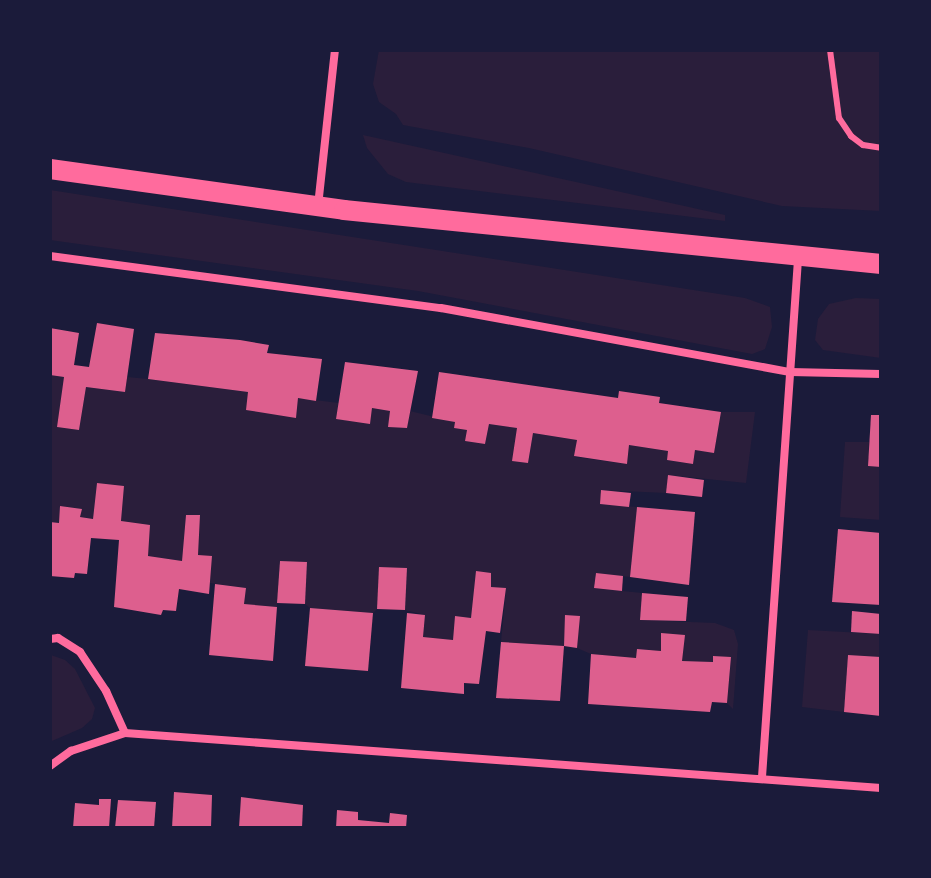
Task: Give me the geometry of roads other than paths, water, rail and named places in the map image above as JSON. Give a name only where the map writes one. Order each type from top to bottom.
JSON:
[{"type":"main road","points":[[50,169],[318,206],[798,259],[881,264]]},
{"type":"street","points":[[318,206],[335,50]]},
{"type":"street","points":[[50,256],[441,308],[790,372],[881,374]]},
{"type":"street","points":[[762,777],[798,259]]},
{"type":"street","points":[[50,639],[58,638],[80,652],[106,691],[125,733]]},
{"type":"street","points":[[50,766],[71,751],[125,733],[881,788]]},
{"type":"lane","points":[[830,50],[839,118],[851,136],[863,145],[881,148]]}]
